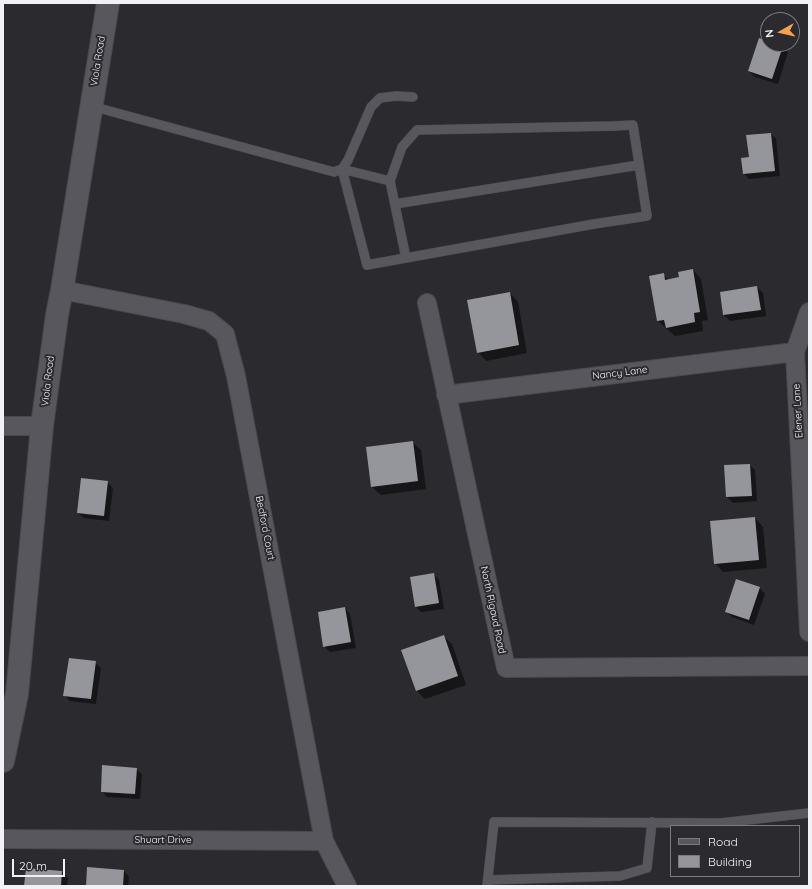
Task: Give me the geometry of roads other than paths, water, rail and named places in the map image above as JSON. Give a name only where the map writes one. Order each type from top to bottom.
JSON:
[{"type":"street","name":"Viola Road","points":[[3,761],[17,694],[42,426],[57,315],[108,3]]},
{"type":"street","name":"Bedford Court","points":[[62,290],[209,321],[225,334],[236,376],[324,841],[346,886]]},
{"type":"street","name":"North Rigaud Road","points":[[427,303],[506,668],[809,666]]},
{"type":"street","name":"Elener Lane","points":[[809,312],[795,352],[809,632]]},
{"type":"street","name":"Nancy Lane","points":[[446,395],[795,352]]},
{"type":"street","points":[[3,426],[42,426]]},
{"type":"street","name":"Shuart Drive","points":[[3,839],[324,841]]},
{"type":"lane","points":[[406,258],[390,181],[402,147],[417,130],[633,125],[647,216],[594,224],[406,258],[367,264],[342,169],[348,160],[371,107],[380,98],[396,96],[412,97]]},
{"type":"lane","points":[[91,106],[334,172],[342,169],[390,181]]},
{"type":"lane","points":[[395,204],[639,165]]},
{"type":"lane","points":[[652,822],[647,868],[620,876],[488,883],[494,822],[652,822],[721,823],[809,813]]}]
